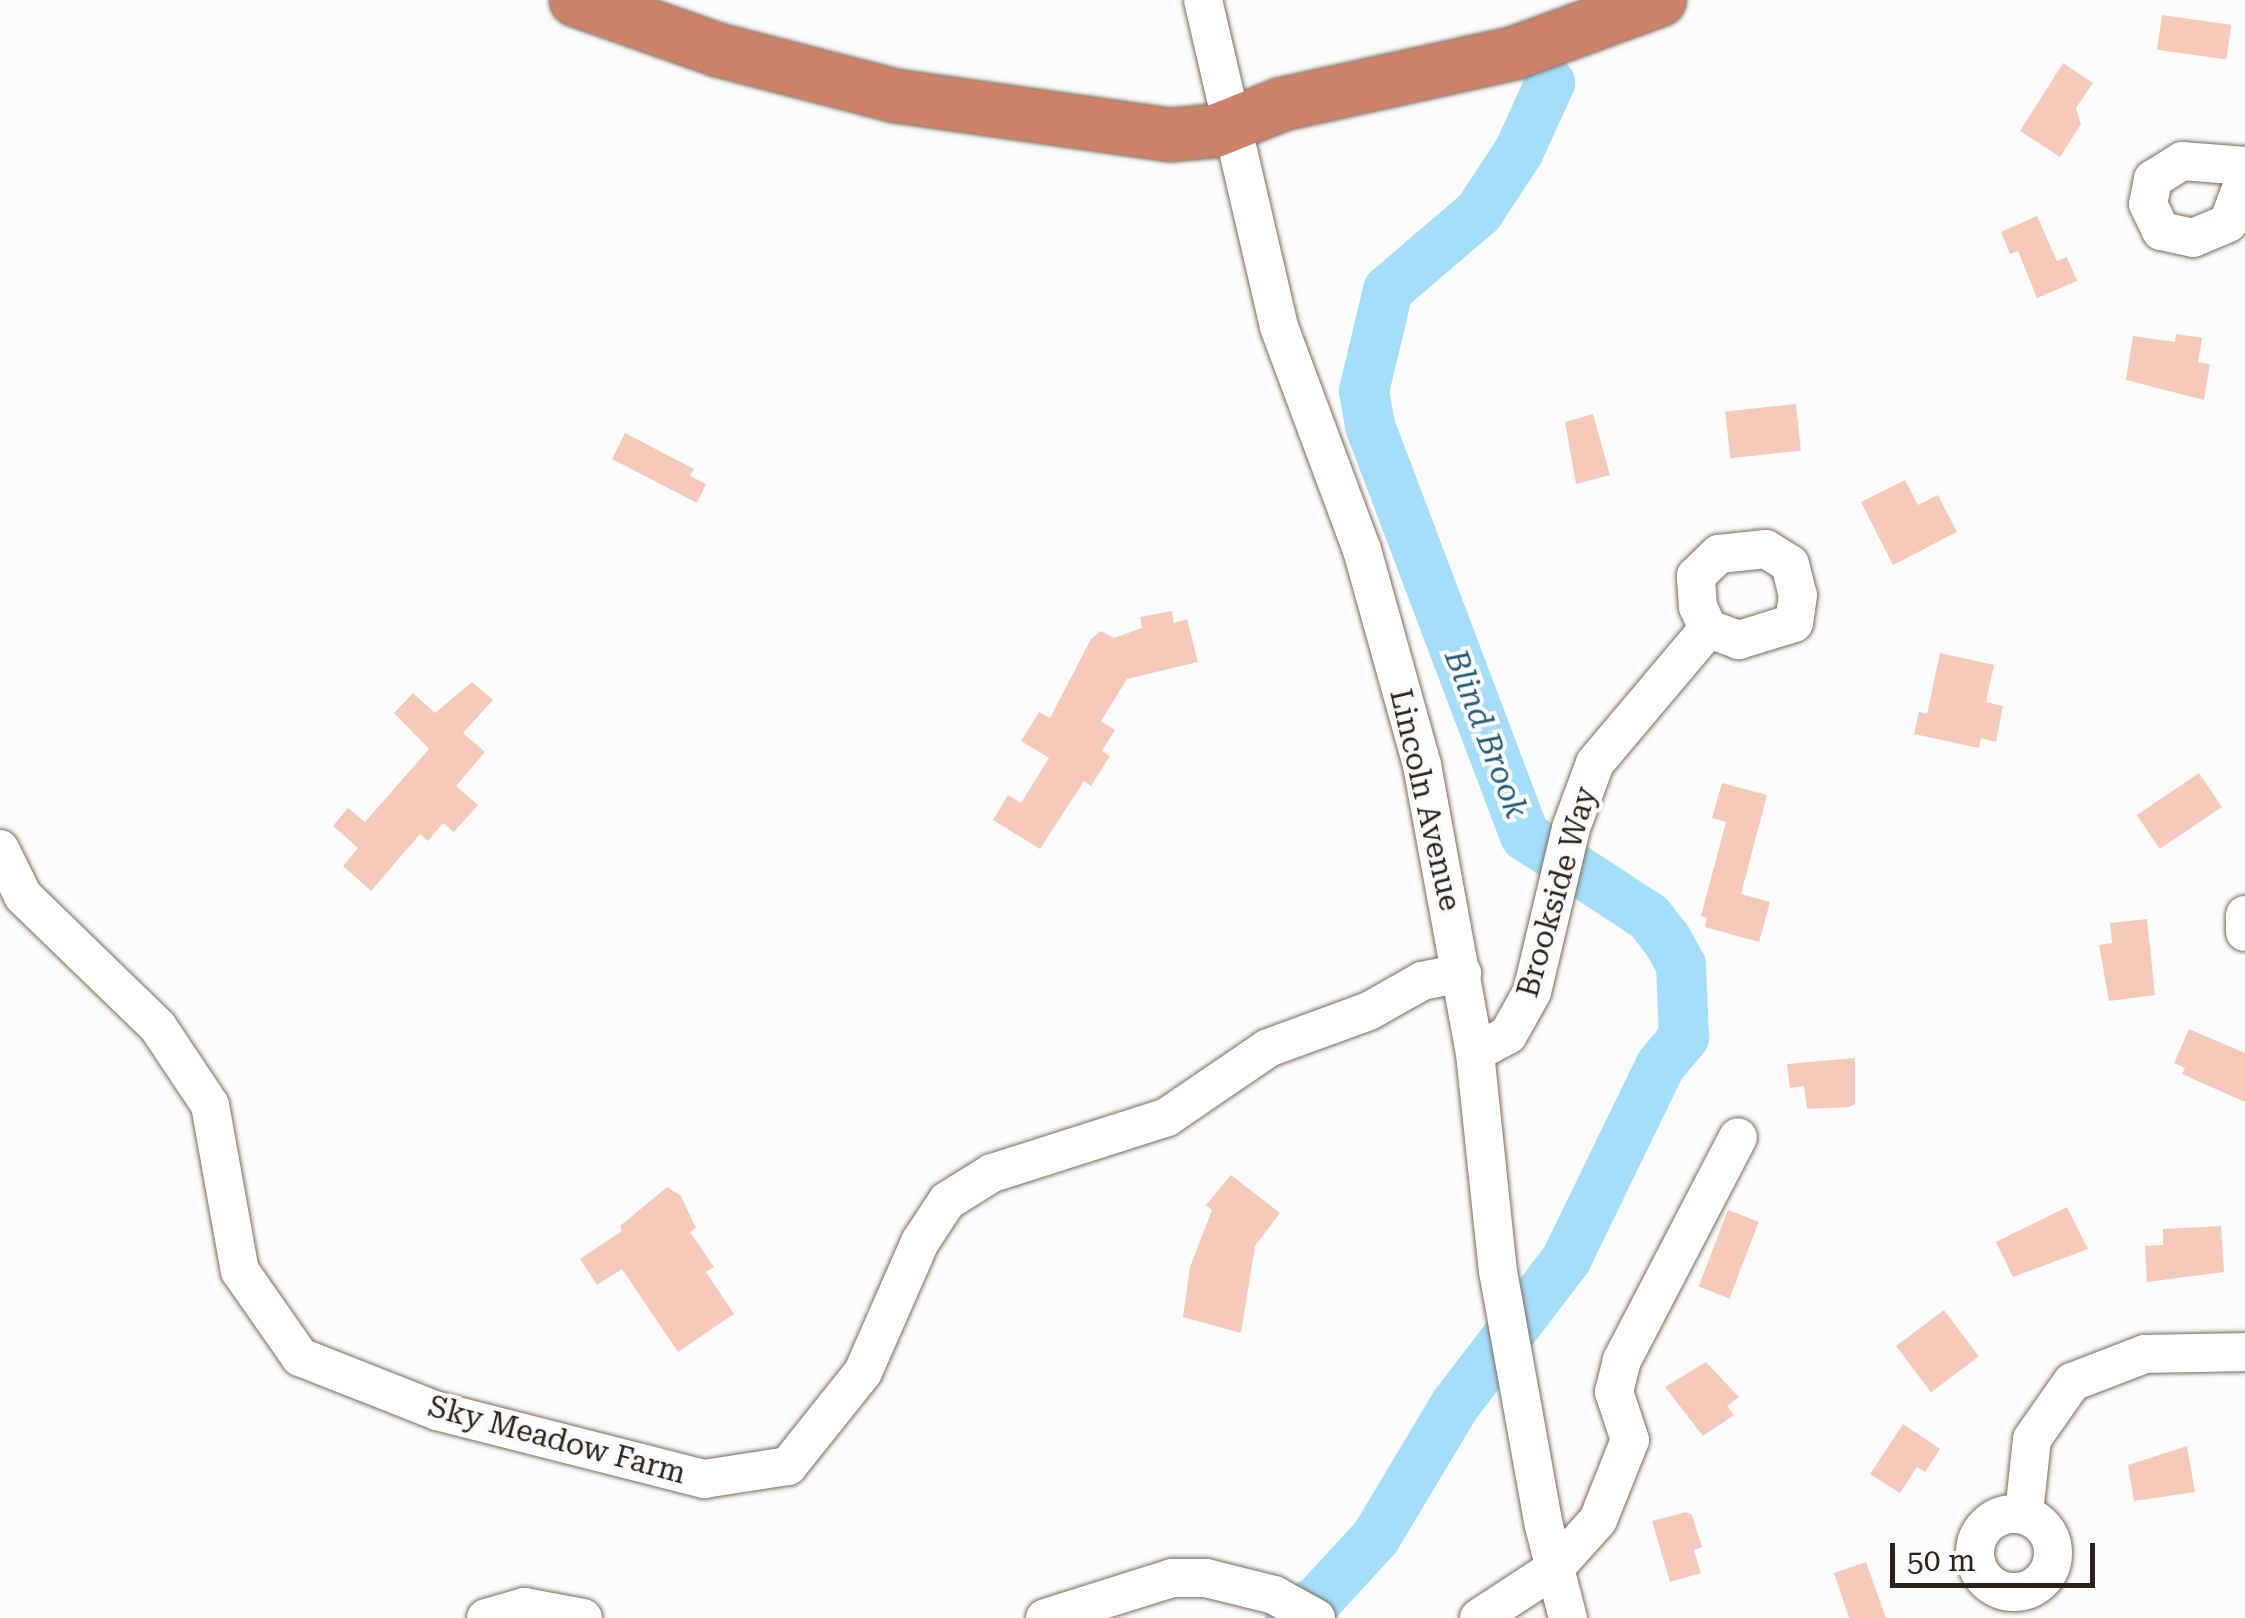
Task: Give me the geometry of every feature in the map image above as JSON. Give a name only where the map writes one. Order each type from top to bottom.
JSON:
[{"type":"highway","points":[[576,0],[718,50],[896,96],[1170,135],[1230,125],[1283,104],[1469,64],[1566,38],[1660,0]]},
{"type":"street","name":"Lincoln Avenue","points":[[1203,0],[1279,327],[1362,550],[1422,765],[1475,1053],[1498,1271],[1568,1618]]},
{"type":"street","points":[[2245,166],[2182,161],[2152,179],[2148,204],[2161,231],[2193,238],[2228,223],[2245,178]]},
{"type":"street","name":"Brookside Way","points":[[1475,1053],[1508,1036],[1532,992],[1571,828],[1596,763],[1708,629]]},
{"type":"street","name":"Sky Meadow Farm","points":[[0,849],[24,896],[158,1027],[210,1105],[240,1271],[300,1356],[436,1412],[704,1479],[788,1466],[864,1372],[920,1242],[947,1201],[992,1173],[1167,1117],[1268,1048],[1369,1011],[1422,981],[1462,973]]},
{"type":"street","points":[[2245,916],[2245,932]]},
{"type":"street","points":[[1479,1618],[1555,1568],[1598,1520],[1630,1440],[1614,1392],[1622,1360],[1738,1137]]},
{"type":"street","points":[[2024,1513],[2032,1439],[2072,1382],[2145,1354],[2245,1352]]},
{"type":"street","points":[[1045,1618],[1172,1578],[1206,1578],[1274,1596],[1316,1618]]},
{"type":"street","points":[[486,1618],[524,1607],[583,1618]]},
{"type":"building","points":[[2162,15],[2231,25],[2226,59],[2157,50]]},
{"type":"building","points":[[2063,63],[2093,83],[2076,108],[2081,124],[2060,157],[2020,131]]},
{"type":"building","points":[[2037,216],[2057,261],[2067,257],[2077,281],[2037,298],[2018,251],[2010,254],[2001,232]]},
{"type":"building","points":[[2176,334],[2202,338],[2198,362],[2210,364],[2204,400],[2126,380],[2133,336],[2175,342]]},
{"type":"building","points":[[1796,404],[1801,451],[1730,458],[1725,411]]},
{"type":"building","points":[[1593,414],[1610,475],[1576,484],[1565,422]]},
{"type":"building","points":[[625,433],[694,469],[690,476],[706,484],[697,503],[612,459]]},
{"type":"building","points":[[1905,480],[1918,505],[1938,495],[1957,532],[1893,565],[1861,502]]},
{"type":"building","points":[[1172,611],[1174,623],[1187,619],[1198,662],[1127,679],[1101,721],[1115,730],[1102,751],[1110,756],[1091,786],[1084,781],[1040,849],[993,820],[1008,795],[1021,803],[1049,758],[1021,741],[1039,712],[1050,718],[1091,639],[1101,631],[1114,638],[1142,628],[1140,617]]},
{"type":"building","points":[[1940,653],[1994,665],[1986,702],[2003,706],[1996,742],[1981,738],[1979,748],[1914,734],[1919,712],[1927,714]]},
{"type":"building","points":[[472,682],[493,700],[463,733],[485,752],[456,786],[478,805],[454,832],[443,823],[428,841],[420,834],[371,891],[343,866],[358,848],[333,826],[348,808],[365,822],[429,749],[394,713],[413,693],[435,713]]},
{"type":"building","points":[[2199,773],[2222,807],[2160,849],[2137,815]]},
{"type":"building","points":[[1722,783],[1767,795],[1741,894],[1770,902],[1759,942],[1705,927],[1707,918],[1701,916],[1726,822],[1712,818]]},
{"type":"building","points":[[2147,919],[2155,995],[2109,1001],[2099,945],[2112,943],[2110,923]]},
{"type":"building","points":[[2189,1029],[2245,1053],[2245,1102],[2182,1074],[2185,1068],[2174,1063]]},
{"type":"building","points":[[1855,1058],[1855,1104],[1849,1107],[1807,1109],[1804,1086],[1790,1088],[1787,1064]]},
{"type":"building","points":[[1231,1175],[1280,1213],[1255,1246],[1241,1333],[1183,1317],[1190,1267],[1212,1210],[1206,1205]]},
{"type":"building","points":[[667,1187],[681,1196],[696,1228],[690,1232],[714,1267],[706,1272],[734,1314],[678,1352],[622,1269],[597,1285],[580,1259],[622,1231],[620,1226]]},
{"type":"building","points":[[2067,1207],[2088,1249],[2013,1277],[1996,1242]]},
{"type":"building","points":[[1728,1210],[1759,1222],[1729,1298],[1699,1287]]},
{"type":"building","points":[[2221,1226],[2224,1272],[2147,1282],[2145,1246],[2163,1245],[2163,1229]]},
{"type":"building","points":[[1944,1310],[1979,1356],[1931,1392],[1896,1346]]},
{"type":"building","points":[[1706,1362],[1739,1397],[1727,1406],[1734,1415],[1703,1436],[1665,1387]]},
{"type":"building","points":[[1903,1424],[1940,1449],[1925,1472],[1917,1467],[1900,1493],[1870,1474]]},
{"type":"building","points":[[2187,1446],[2195,1492],[2134,1501],[2128,1465]]},
{"type":"building","points":[[1686,1512],[1692,1515],[1702,1547],[1694,1550],[1701,1573],[1670,1582],[1652,1521]]},
{"type":"building","points":[[1866,1562],[1886,1618],[1849,1618],[1834,1573]]},
{"type":"waterway","name":"Blind Brook","points":[[1290,1618],[1320,1598],[1376,1537],[1455,1405],[1566,1260],[1660,1066],[1684,1037],[1681,965],[1649,917],[1525,836],[1370,425],[1364,391],[1388,290],[1479,212],[1519,151],[1550,83]]}]
